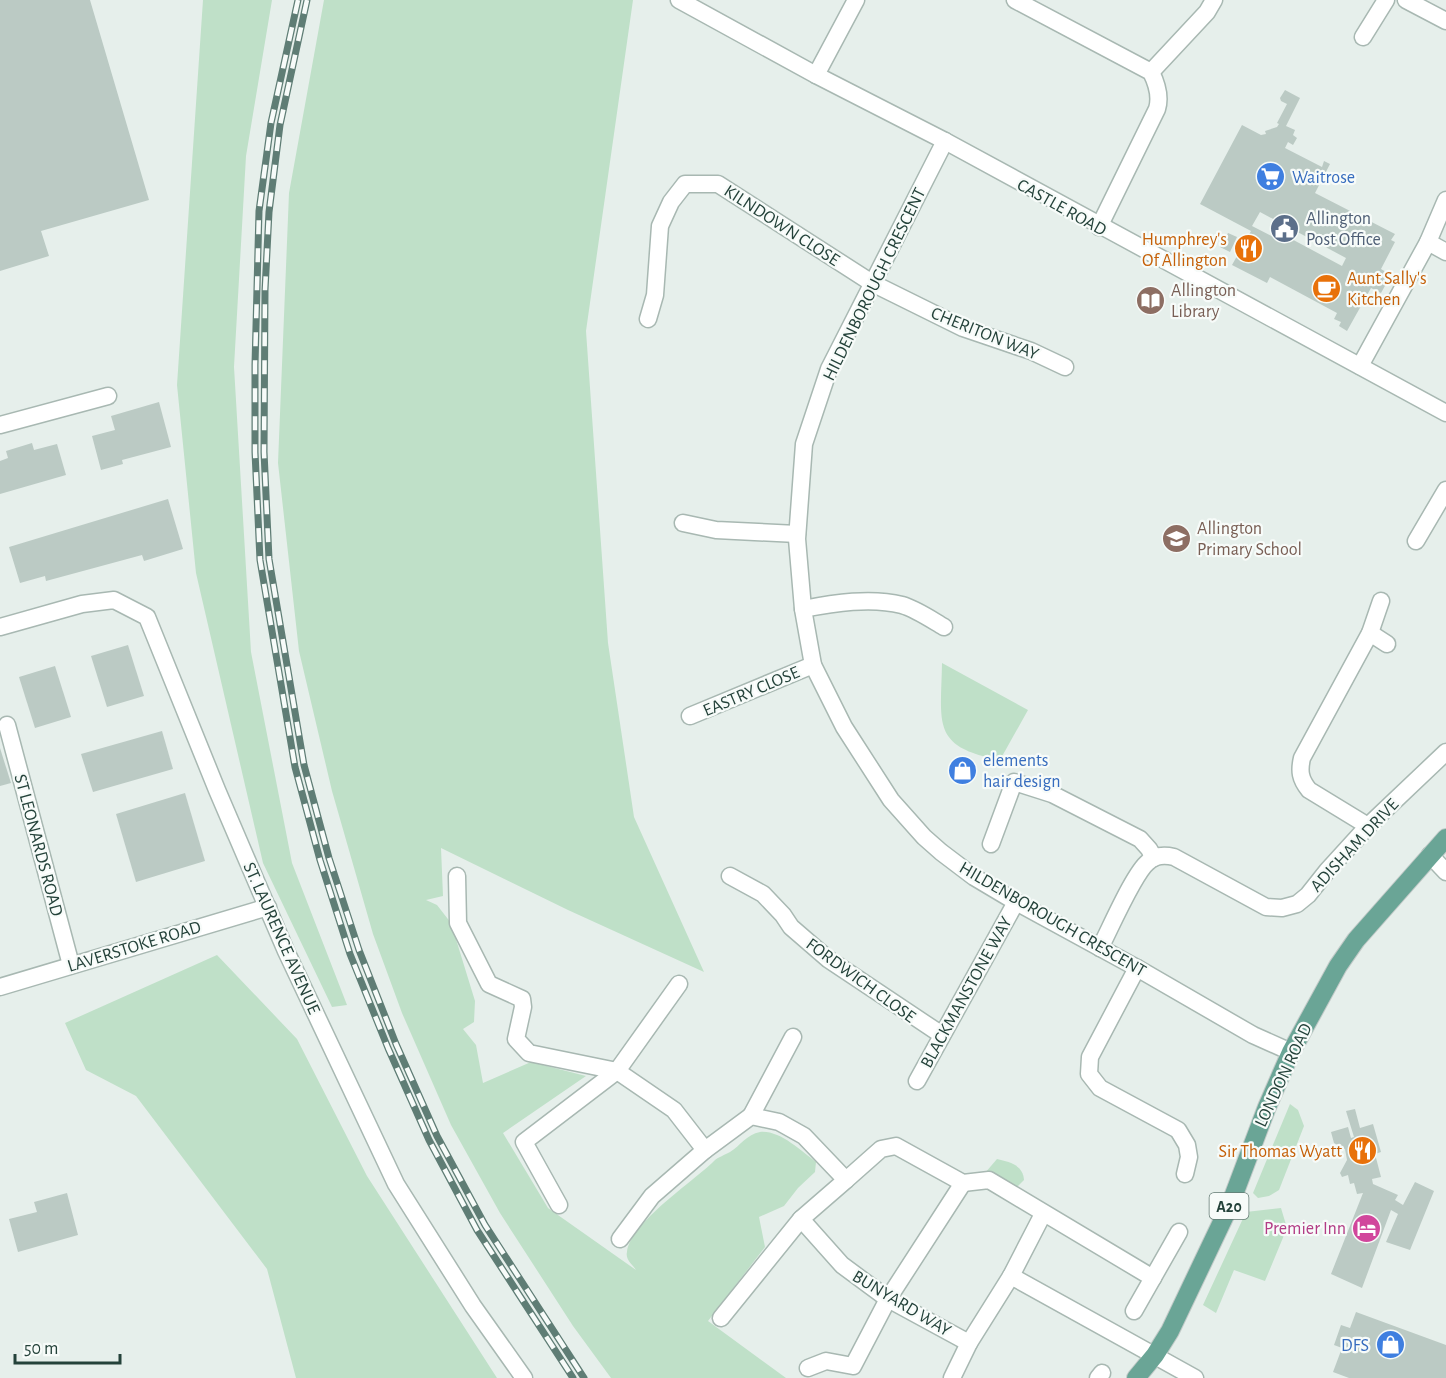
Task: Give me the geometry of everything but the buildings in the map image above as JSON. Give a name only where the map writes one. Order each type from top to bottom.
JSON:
[{"type":"main road","name":"A20","points":[[1430,855],[1446,838]]},
{"type":"main road","name":"LONDON ROAD","points":[[1136,1378],[1155,1355],[1170,1331],[1230,1205],[1267,1107],[1291,1052],[1338,966],[1356,940],[1430,855]]},
{"type":"street","name":"CASTLE ROAD","points":[[679,0],[816,75],[945,141],[1099,227],[1446,413]]},
{"type":"street","points":[[816,75],[856,0]]},
{"type":"street","points":[[1015,0],[1151,72],[1158,90],[1157,109],[1099,227]]},
{"type":"street","points":[[1151,72],[1207,12],[1214,0]]},
{"type":"street","points":[[1363,37],[1386,0]]},
{"type":"street","points":[[1406,0],[1446,21]]},
{"type":"street","name":"HILDENBOROUGH CRESCENT","points":[[945,141],[829,369],[804,444],[797,534],[803,609],[813,665],[844,728],[891,800],[924,837],[941,852],[974,877],[1016,902],[1253,1035],[1291,1052]]},
{"type":"street","name":"KILNDOWN CLOSE","points":[[648,319],[655,295],[660,226],[671,202],[685,184],[718,184],[872,283]]},
{"type":"street","points":[[1360,366],[1428,242],[1446,200]]},
{"type":"street","points":[[1428,242],[1446,252]]},
{"type":"street","name":"CHERITON WAY","points":[[872,283],[963,328],[1031,351],[1065,368]]},
{"type":"street","points":[[0,425],[108,396]]},
{"type":"street","points":[[1416,541],[1446,490]]},
{"type":"street","points":[[683,524],[716,530],[797,534]]},
{"type":"street","name":"ST. LAURENCE AVENUE","points":[[0,627],[82,604],[114,600],[147,617],[285,951],[396,1184],[473,1306],[524,1378]]},
{"type":"street","points":[[803,609],[828,604],[868,602],[903,605],[944,627]]},
{"type":"street","points":[[1368,826],[1309,790],[1302,781],[1300,769],[1302,758],[1370,633],[1381,602]]},
{"type":"street","points":[[1370,633],[1387,644]]},
{"type":"street","name":"EASTRY CLOSE","points":[[690,716],[813,665]]},
{"type":"street","name":"ST LEONARDS ROAD","points":[[7,725],[71,965]]},
{"type":"street","name":"ADISHAM DRIVE","points":[[1154,858],[1165,855],[1174,857],[1266,907],[1282,908],[1297,904],[1308,895],[1368,826],[1446,752]]},
{"type":"street","points":[[991,844],[1014,782],[1052,794],[1140,839],[1154,858],[1141,869],[1100,948]]},
{"type":"street","points":[[1430,855],[1446,872]]},
{"type":"street","points":[[457,876],[458,922],[489,984],[522,999],[524,1007],[516,1039],[529,1053],[617,1071],[674,1110],[705,1150]]},
{"type":"street","name":"FORDWICH CLOSE","points":[[729,876],[763,894],[791,927],[828,959],[942,1035]]},
{"type":"street","name":"BLACKMANSTONE WAY","points":[[917,1081],[1016,902]]},
{"type":"street","name":"LAVERSTOKE ROAD","points":[[0,987],[268,908]]},
{"type":"street","points":[[1137,968],[1090,1057],[1089,1074],[1100,1088],[1178,1130],[1187,1145],[1189,1157],[1185,1174]]},
{"type":"street","points":[[559,1206],[524,1142],[617,1071],[679,984]]},
{"type":"street","points":[[620,1239],[651,1196],[705,1150],[752,1116],[793,1037]]},
{"type":"street","points":[[752,1116],[779,1122],[804,1136],[846,1180]]},
{"type":"street","points":[[721,1318],[801,1219],[881,1149],[896,1146],[963,1183],[989,1180],[1153,1278]]},
{"type":"street","points":[[808,1368],[826,1361],[853,1366],[888,1299],[963,1183]]},
{"type":"street","name":"BUNYARD WAY","points":[[801,1219],[842,1265],[888,1299],[969,1343],[1011,1276],[1043,1214]]},
{"type":"street","points":[[1134,1311],[1179,1232]]},
{"type":"street","points":[[1011,1276],[1195,1378]]},
{"type":"street","points":[[952,1378],[969,1343]]},
{"type":"green space","points":[[203,0],[272,0],[246,156],[234,367],[251,652],[292,863],[347,1005],[332,1007],[263,863],[196,573],[177,385]]},
{"type":"green space","points":[[324,0],[633,0],[586,331],[608,643],[634,817],[704,972],[568,910],[441,848],[443,896],[426,900],[437,905],[451,923],[475,1001],[474,1022],[463,1029],[476,1045],[483,1083],[531,1062],[586,1076],[503,1133],[548,1208],[636,1270],[628,1260],[627,1252],[639,1228],[664,1203],[716,1160],[751,1135],[760,1132],[775,1134],[790,1142],[816,1162],[815,1172],[784,1206],[759,1217],[765,1247],[708,1321],[786,1378],[611,1378],[573,1326],[500,1213],[451,1125],[402,1013],[373,934],[332,791],[299,651],[278,463],[289,193]]},
{"type":"green space","points":[[942,663],[1028,710],[1000,760],[978,755],[962,748],[951,740],[945,730],[941,702]]},
{"type":"green space","points":[[217,955],[297,1039],[367,1176],[497,1378],[296,1378],[267,1269],[136,1096],[86,1070],[65,1023]]},
{"type":"green space","points":[[1290,1104],[1298,1110],[1304,1126],[1279,1190],[1269,1196],[1258,1198],[1253,1193]]},
{"type":"green space","points":[[997,1159],[1011,1163],[1021,1171],[1024,1180],[1015,1189],[985,1173]]},
{"type":"green space","points":[[1281,1208],[1287,1228],[1265,1281],[1234,1270],[1216,1313],[1203,1305],[1246,1212]]},
{"type":"railway","points":[[298,0],[271,123],[259,211],[255,365],[255,452],[260,560],[295,767],[320,860],[350,954],[429,1140],[477,1230],[573,1378]]},
{"type":"railway","points":[[307,0],[280,125],[269,212],[265,290],[264,452],[269,559],[304,765],[329,858],[359,950],[396,1044],[437,1136],[485,1225],[584,1378]]},
{"type":"place","name":"Waitrose","points":[[1271,177]]},
{"type":"place","name":"Allington Post Office","points":[[1285,228]]},
{"type":"place","name":"Humphrey's Of Allington","points":[[1248,249]]},
{"type":"place","name":"Aunt Sally's Kitchen","points":[[1326,288]]},
{"type":"place","name":"Allington Library","points":[[1150,300]]},
{"type":"place","name":"Allington Primary School","points":[[1176,538]]},
{"type":"place","name":"elements hair design","points":[[962,770]]},
{"type":"place","name":"Sir Thomas Wyatt","points":[[1363,1151]]},
{"type":"place","name":"Premier Inn","points":[[1367,1228]]},
{"type":"place","name":"DFS","points":[[1390,1345]]}]
